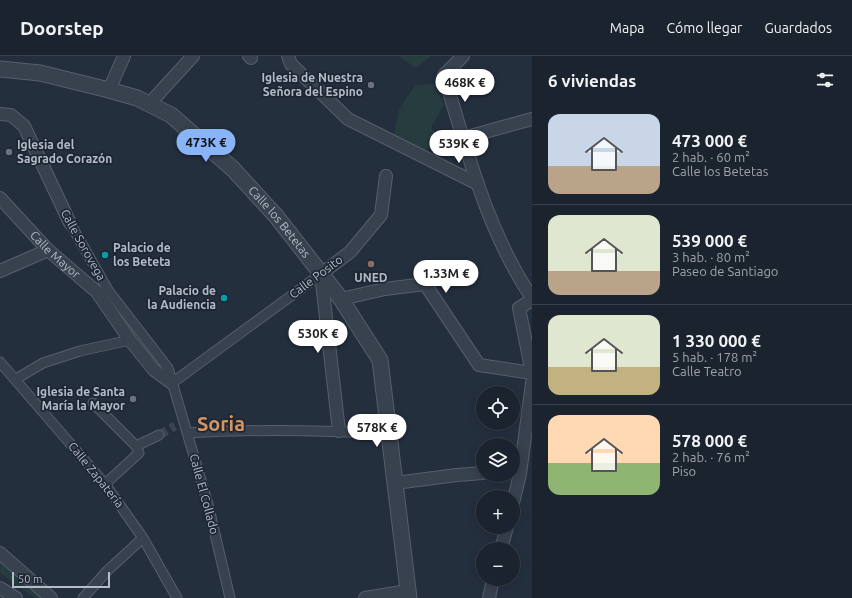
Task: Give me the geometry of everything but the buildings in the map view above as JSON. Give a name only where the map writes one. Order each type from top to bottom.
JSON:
[{"type":"street","points":[[109,90],[124,56]]},
{"type":"street","points":[[150,103],[193,56]]},
{"type":"street","points":[[341,299],[385,289],[425,284],[479,365],[532,373],[519,308],[532,299],[518,276],[509,257],[478,184],[444,75],[463,56]]},
{"type":"street","points":[[289,60],[348,119],[478,184]]},
{"type":"street","name":"Calle los Betetas","points":[[0,69],[40,73],[109,90],[150,103],[171,115],[233,169],[276,216],[341,299],[380,360],[408,595]]},
{"type":"street","name":"Calle Sorovega","points":[[6,115],[24,126],[70,223],[108,290],[168,368]]},
{"type":"street","points":[[463,138],[532,119]]},
{"type":"street","name":"Calle Posito","points":[[172,383],[350,252],[381,215],[386,176]]},
{"type":"street","name":"Calle Mayor","points":[[0,198],[48,250],[97,292],[130,340],[154,370],[172,383]]},
{"type":"street","points":[[0,271],[48,250]]},
{"type":"street","points":[[321,274],[339,431]]},
{"type":"street","points":[[16,379],[50,361],[80,351],[130,340]]},
{"type":"street","name":"Calle Zapatería","points":[[0,362],[105,484],[144,538],[177,598]]},
{"type":"street","name":"Calle El Collado","points":[[168,368],[208,504],[230,598]]},
{"type":"street","points":[[520,456],[532,383]]},
{"type":"street","points":[[93,403],[136,446],[139,453],[105,484]]},
{"type":"street","points":[[175,426],[184,422]]},
{"type":"street","points":[[187,432],[248,430],[339,431],[389,434]]},
{"type":"street","points":[[136,446],[158,435]]},
{"type":"street","points":[[395,483],[476,474]]},
{"type":"street","points":[[83,598],[108,570],[144,538]]},
{"type":"street","points":[[0,553],[51,598]]},
{"type":"street","points":[[489,598],[492,586]]},
{"type":"street","points":[[0,588],[16,598]]},
{"type":"street","points":[[365,598],[408,595]]},
{"type":"green space","points":[[399,56],[431,56],[416,68]]},
{"type":"green space","points":[[434,84],[444,105],[431,128],[442,139],[442,155],[431,148],[414,151],[393,140],[399,110],[415,85]]},
{"type":"green space","points":[[0,557],[48,598],[35,598],[0,573]]},
{"type":"tunnel","points":[[159,435],[175,426]]},
{"type":"place","name":"Iglesia de Nuestra Señora del Espino","points":[[371,85]]},
{"type":"place","name":"Iglesia del Sagrado Corazón","points":[[9,152]]},
{"type":"place","name":"Palacio de los Beteta","points":[[105,255]]},
{"type":"place","name":"UNED","points":[[371,264]]},
{"type":"place","name":"Palacio de la Audiencia","points":[[224,298]]},
{"type":"place","name":"Iglesia de Santa María la Mayor","points":[[133,399]]},
{"type":"district","name":"Soria","points":[[221,424]]}]
